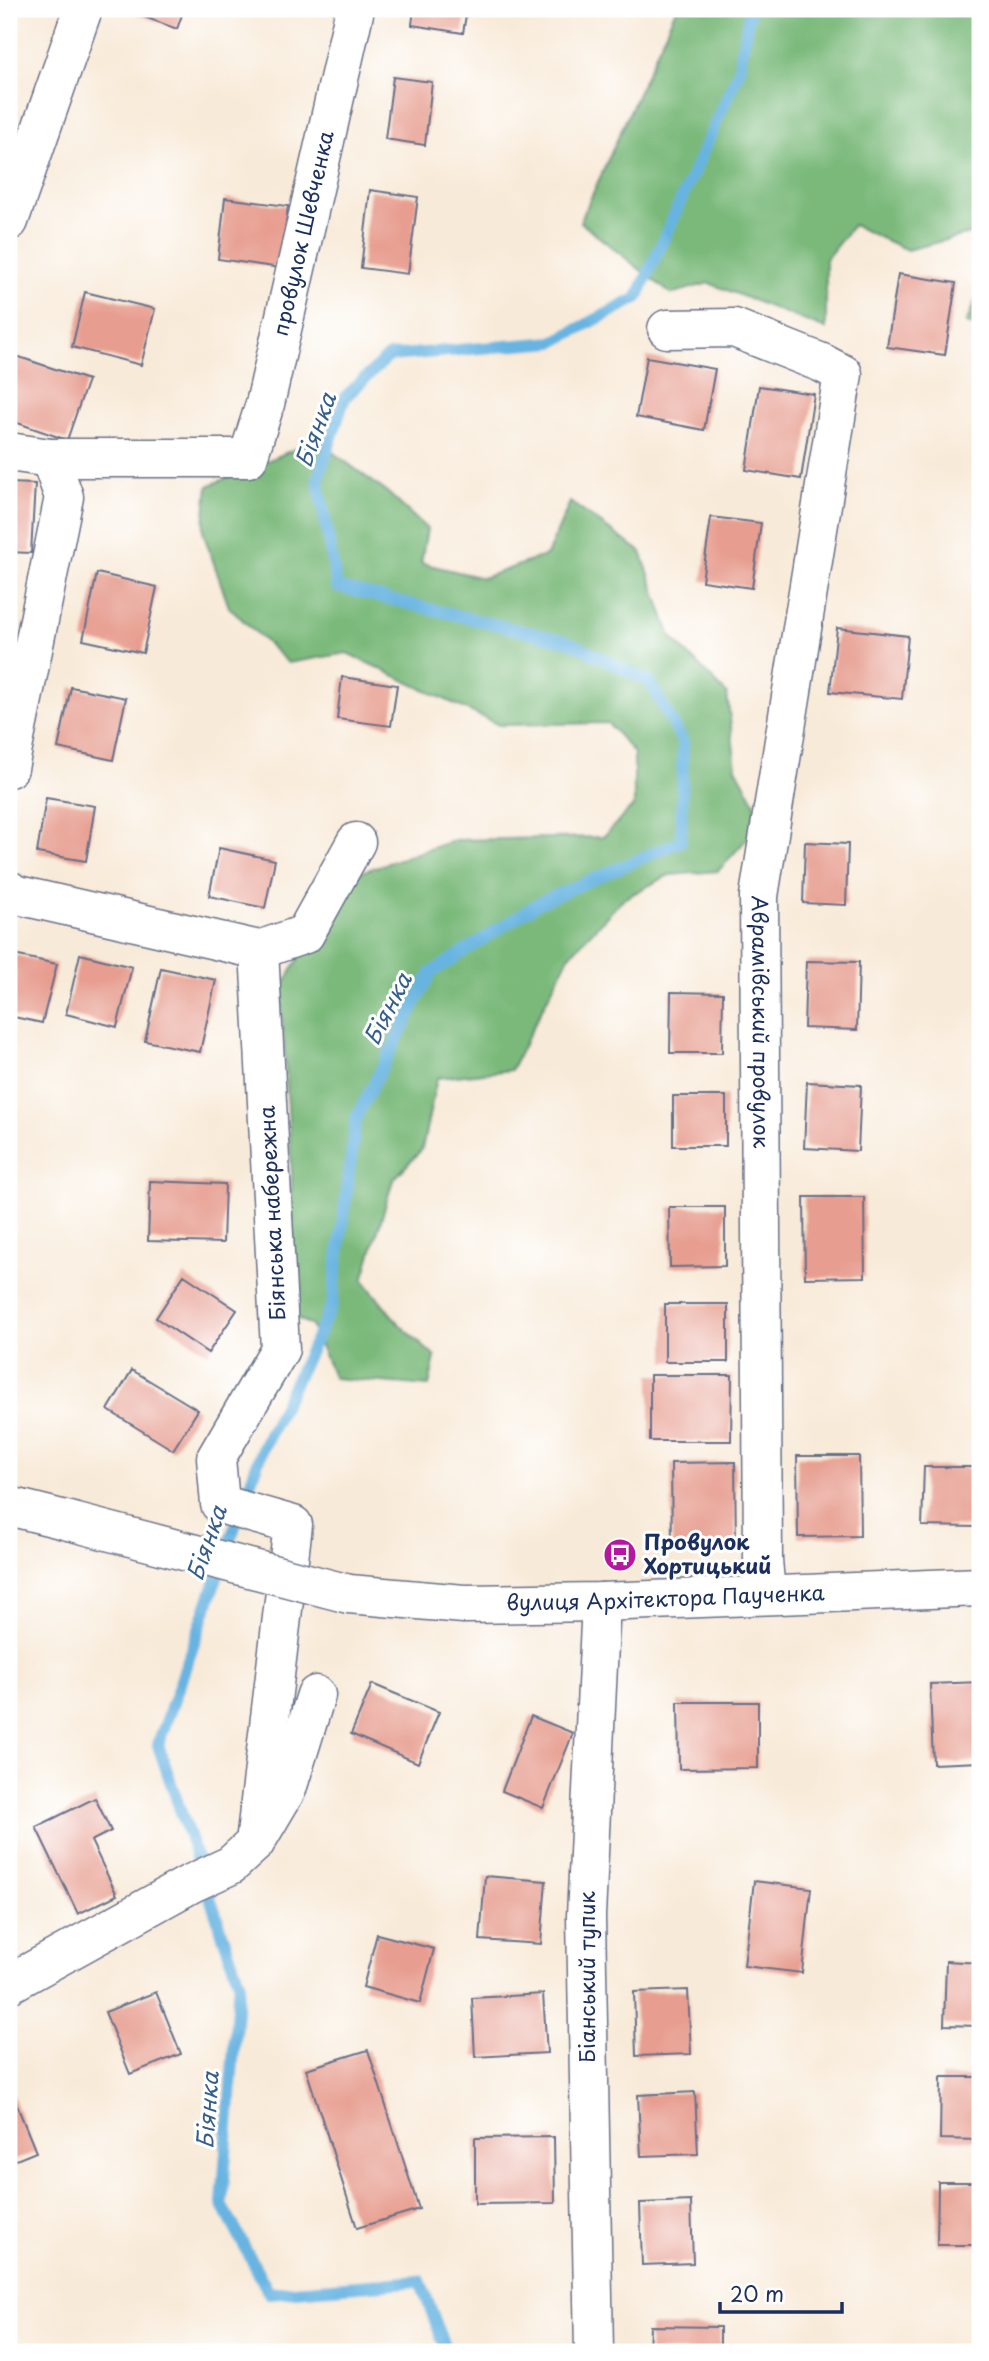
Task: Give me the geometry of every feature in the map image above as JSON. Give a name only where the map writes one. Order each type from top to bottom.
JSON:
[{"type":"street","points":[[9,221],[83,9]]},
{"type":"street","name":"провулок Шевченка","points":[[50,458],[248,458],[265,404],[355,9]]},
{"type":"street","name":"Аврамівський провулок","points":[[667,329],[734,328],[843,374],[759,897],[763,1560],[766,1594]]},
{"type":"street","points":[[9,452],[50,458],[64,497],[9,768]]},
{"type":"street","points":[[9,891],[258,950],[305,934],[356,842]]},
{"type":"street","name":"Біянська набережна","points":[[243,1854],[293,1525],[220,1504],[216,1458],[280,1349],[258,950]]},
{"type":"street","name":"вулиця Архітектора Паученка","points":[[9,1506],[349,1594],[464,1604],[601,1602],[980,1587]]},
{"type":"street","name":"Біанський тупик","points":[[594,2352],[586,1916],[601,1602]]},
{"type":"street","points":[[9,1984],[243,1854],[287,1789],[316,1695]]},
{"type":"green space","points":[[676,9],[972,9],[980,47],[980,245],[970,234],[907,250],[853,225],[826,259],[826,329],[709,283],[671,294],[580,222]]},
{"type":"green space","points":[[980,290],[980,329],[966,323]]},
{"type":"green space","points":[[316,440],[388,493],[427,529],[421,563],[483,578],[547,555],[570,502],[641,552],[671,637],[727,694],[736,768],[755,803],[756,829],[718,871],[669,875],[623,899],[569,956],[511,1070],[437,1078],[422,1149],[393,1180],[363,1280],[398,1323],[435,1357],[429,1386],[334,1378],[311,1325],[288,1314],[292,1176],[281,989],[303,951],[361,872],[455,840],[603,837],[634,805],[634,753],[608,723],[499,725],[347,653],[288,663],[229,607],[203,532],[208,486]]},
{"type":"building","points":[[123,9],[184,9],[177,29]]},
{"type":"building","points":[[414,9],[467,9],[463,33],[412,25]]},
{"type":"building","points":[[393,77],[432,82],[425,145],[385,139]]},
{"type":"building","points":[[370,190],[418,197],[408,274],[361,268]]},
{"type":"building","points":[[225,198],[288,206],[281,268],[218,259]]},
{"type":"building","points":[[898,274],[956,283],[945,355],[887,347]]},
{"type":"building","points":[[85,292],[155,309],[141,365],[72,347]]},
{"type":"building","points":[[16,356],[88,380],[67,440],[9,420],[9,378]]},
{"type":"building","points":[[647,357],[715,369],[704,430],[636,417]]},
{"type":"building","points":[[759,386],[814,394],[801,479],[746,470]]},
{"type":"building","points":[[9,483],[35,484],[31,553],[9,552]]},
{"type":"building","points":[[711,517],[761,523],[752,588],[702,581]]},
{"type":"building","points":[[97,573],[157,587],[143,653],[83,640]]},
{"type":"building","points":[[837,628],[908,636],[902,699],[830,692]]},
{"type":"building","points":[[342,677],[397,685],[391,726],[337,719]]},
{"type":"building","points":[[71,687],[126,698],[113,760],[58,748]]},
{"type":"building","points":[[46,798],[95,806],[86,861],[37,853]]},
{"type":"building","points":[[805,842],[848,844],[846,905],[803,903]]},
{"type":"building","points":[[219,848],[275,860],[265,908],[209,896]]},
{"type":"building","points":[[80,954],[132,967],[117,1027],[66,1014]]},
{"type":"building","points":[[14,955],[57,964],[42,1023],[9,1016],[9,975]]},
{"type":"building","points":[[806,961],[859,962],[857,1030],[804,1028]]},
{"type":"building","points":[[161,968],[216,980],[200,1052],[145,1041]]},
{"type":"building","points":[[671,992],[723,993],[722,1053],[670,1053]]},
{"type":"building","points":[[807,1082],[861,1085],[858,1151],[804,1148]]},
{"type":"building","points":[[673,1096],[726,1096],[726,1146],[673,1146]]},
{"type":"building","points":[[150,1181],[225,1184],[223,1243],[148,1241]]},
{"type":"building","points":[[804,1197],[864,1197],[865,1277],[805,1278]]},
{"type":"building","points":[[669,1207],[725,1207],[725,1266],[670,1267]]},
{"type":"building","points":[[184,1275],[237,1310],[208,1353],[156,1318]]},
{"type":"building","points":[[665,1304],[728,1304],[728,1362],[665,1362]]},
{"type":"building","points":[[132,1370],[198,1410],[173,1450],[108,1410]]},
{"type":"building","points":[[650,1375],[732,1375],[731,1441],[650,1441]]},
{"type":"building","points":[[797,1456],[859,1456],[860,1536],[798,1537]]},
{"type":"building","points":[[735,1462],[736,1546],[672,1546],[671,1463]]},
{"type":"building","points":[[924,1467],[978,1467],[977,1527],[922,1526]]},
{"type":"building","points":[[980,1682],[980,1762],[933,1764],[930,1684]]},
{"type":"building","points":[[372,1684],[439,1712],[418,1763],[351,1734]]},
{"type":"building","points":[[678,1702],[758,1702],[758,1768],[679,1769]]},
{"type":"building","points":[[531,1716],[573,1733],[543,1808],[502,1791]]},
{"type":"building","points":[[95,1798],[111,1831],[91,1841],[117,1895],[78,1914],[36,1827]]},
{"type":"building","points":[[485,1876],[546,1881],[541,1944],[480,1940]]},
{"type":"building","points":[[754,1881],[811,1888],[802,1973],[744,1966]]},
{"type":"building","points":[[377,1934],[434,1949],[420,2003],[363,1987]]},
{"type":"building","points":[[946,1961],[980,1963],[980,2026],[944,2025]]},
{"type":"building","points":[[688,1990],[691,2054],[636,2056],[634,1992]]},
{"type":"building","points":[[156,1992],[181,2054],[130,2074],[105,2012]]},
{"type":"building","points":[[543,1994],[547,2053],[475,2057],[472,1998]]},
{"type":"building","points":[[368,2050],[419,2209],[357,2228],[306,2069]]},
{"type":"building","points":[[941,2077],[980,2077],[980,2140],[940,2139]]},
{"type":"building","points":[[9,2086],[36,2152],[9,2163]]},
{"type":"building","points":[[695,2092],[698,2154],[641,2156],[638,2095]]},
{"type":"building","points":[[554,2137],[555,2203],[475,2204],[475,2138]]},
{"type":"building","points":[[938,2182],[980,2182],[980,2245],[937,2245]]},
{"type":"building","points":[[691,2201],[693,2263],[642,2265],[640,2203]]},
{"type":"building","points":[[650,2326],[720,2327],[720,2352],[649,2352]]},
{"type":"waterway","name":"Біянка","points":[[447,2352],[420,2281],[269,2293],[222,2204],[239,1982],[158,1745],[263,1447],[332,1306],[356,1118],[431,973],[540,902],[681,841],[683,742],[650,682],[570,642],[337,587],[318,479],[345,397],[389,356],[553,342],[637,298],[738,73],[750,9]]},
{"type":"place","name":"Провулок Хортицький","points":[[620,1555]]}]
